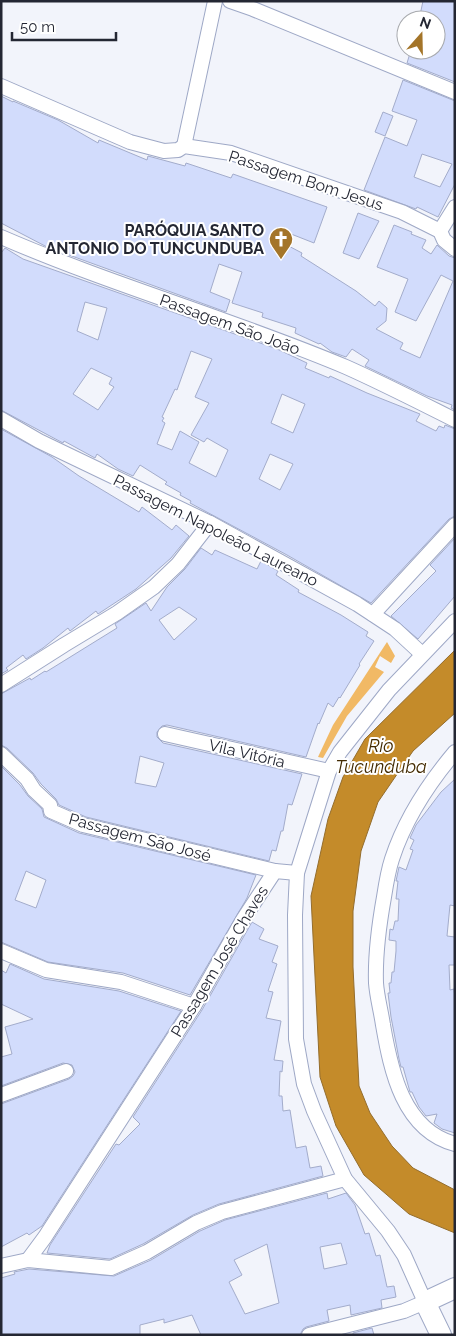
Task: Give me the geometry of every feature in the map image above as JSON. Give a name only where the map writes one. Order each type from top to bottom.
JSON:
[{"type":"street","points":[[184,146],[215,1]]},
{"type":"street","points":[[230,1],[254,9],[455,92]]},
{"type":"street","name":"Passagem Bom Jesus","points":[[1,86],[130,142],[164,151],[178,150],[184,146],[231,153],[402,212],[440,231],[444,240],[455,249]]},
{"type":"street","points":[[440,231],[455,207]]},
{"type":"street","name":"Passagem São João","points":[[1,237],[142,292],[260,334],[347,368],[455,420]]},
{"type":"street","name":"Passagem Napoleão Laureano","points":[[1,419],[39,441],[210,523],[373,614],[394,629],[422,654]]},
{"type":"street","points":[[1,685],[118,613],[154,587],[178,564],[210,523]]},
{"type":"street","points":[[373,614],[455,525]]},
{"type":"street","points":[[441,1335],[404,1255],[388,1231],[345,1179],[314,1111],[304,1084],[296,1038],[297,873],[329,772],[340,752],[389,690],[455,621]]},
{"type":"street","name":"Vila Vitória","points":[[165,734],[329,772]]},
{"type":"street","points":[[455,752],[420,799],[408,820],[391,861],[377,934],[376,985],[392,1068],[403,1098],[414,1117],[430,1134],[455,1144]]},
{"type":"street","name":"Passagem São José","points":[[1,754],[27,779],[34,790],[50,805],[52,811],[83,825],[275,870]]},
{"type":"street","name":"Passagem José Chaves","points":[[28,1260],[45,1237],[194,1006],[244,918],[275,870],[297,873]]},
{"type":"street","points":[[1,951],[46,970],[121,982],[194,1006]]},
{"type":"street","points":[[1,1095],[66,1071]]},
{"type":"street","points":[[1,1266],[28,1260],[111,1268],[147,1252],[196,1223],[222,1212],[345,1179]]},
{"type":"street","points":[[309,1335],[404,1310],[455,1288]]},
{"type":"shaded area","points":[[387,642],[395,656],[391,663],[380,656],[375,667],[384,672],[347,716],[323,758],[318,757],[333,725]]},
{"type":"water","name":"Rio Tucunduba","points":[[455,650],[455,713],[413,751],[378,802],[361,851],[353,911],[353,967],[359,1086],[370,1113],[392,1146],[413,1168],[455,1190],[455,1233],[409,1214],[364,1175],[336,1126],[320,1077],[311,896],[328,819],[343,777],[365,739]]},
{"type":"building","points":[[423,1],[455,1],[455,82],[407,63],[408,60],[446,60],[446,10],[421,10]]},
{"type":"building","points":[[403,80],[455,101],[455,184],[438,217],[417,207],[416,209],[364,190],[385,137],[407,146],[417,120],[392,111]],"holes":[[[422,154],[452,164],[440,187],[414,177]]]},
{"type":"building","points":[[1,96],[58,120],[98,143],[99,140],[147,160],[148,156],[185,166],[186,163],[231,178],[233,174],[327,207],[314,243],[286,232],[281,242],[302,253],[301,256],[356,291],[375,306],[379,301],[387,308],[386,321],[376,329],[403,343],[400,349],[420,358],[453,281],[441,275],[416,321],[395,312],[408,279],[377,267],[394,225],[426,240],[422,248],[431,254],[437,245],[449,256],[455,258],[455,410],[451,408],[452,405],[427,396],[365,366],[369,360],[352,349],[346,357],[332,352],[320,343],[295,333],[296,328],[262,317],[263,313],[232,303],[242,272],[219,264],[210,292],[230,300],[226,312],[47,247],[1,223]]},
{"type":"building","points":[[383,112],[393,116],[385,136],[375,132]]},
{"type":"building","points":[[358,213],[379,221],[359,259],[343,253]]},
{"type":"building","points":[[5,248],[23,259],[277,349],[307,363],[305,368],[329,378],[330,376],[420,414],[416,421],[436,431],[439,426],[444,428],[445,425],[455,429],[455,516],[449,519],[371,603],[190,503],[191,501],[180,495],[181,493],[165,484],[167,482],[140,465],[133,476],[118,469],[97,454],[95,458],[1,410],[1,253]],"holes":[[[85,302],[107,308],[98,340],[77,331]],[[191,351],[212,359],[195,397],[209,403],[191,435],[204,442],[207,438],[228,450],[216,477],[189,463],[199,442],[180,431],[172,450],[157,444],[165,423],[162,421],[164,418],[162,417],[175,389],[177,390]],[[91,368],[112,378],[109,384],[114,387],[98,410],[73,394]],[[282,394],[305,404],[293,433],[271,423]],[[270,454],[293,464],[280,490],[259,479]]]},
{"type":"building","points":[[1,429],[52,457],[79,476],[139,512],[142,507],[172,530],[176,525],[189,536],[171,558],[136,589],[98,614],[96,611],[70,631],[68,628],[26,659],[23,655],[6,668],[8,670],[1,674]]},
{"type":"building","points":[[455,538],[455,596],[418,639],[391,616],[436,571],[430,565]]},
{"type":"building","points":[[201,548],[212,555],[215,550],[257,569],[261,561],[278,571],[276,575],[299,590],[298,592],[368,632],[366,636],[374,641],[340,698],[333,707],[328,703],[318,723],[306,757],[167,725],[162,726],[157,732],[157,737],[163,743],[302,774],[292,805],[288,804],[283,831],[281,831],[276,851],[272,850],[269,861],[86,817],[59,805],[33,773],[7,748],[1,745],[1,694],[30,678],[31,680],[46,672],[117,628],[115,624],[146,603],[151,611],[167,587],[185,569]],"holes":[[[179,607],[197,619],[174,640],[159,620]],[[140,756],[164,763],[156,787],[135,783]]]},
{"type":"building","points":[[1,766],[42,809],[44,817],[79,833],[256,875],[247,898],[190,995],[123,973],[48,962],[1,942]],"holes":[[[26,871],[46,880],[36,908],[15,900]]]},
{"type":"building","points":[[455,779],[455,906],[450,905],[447,936],[455,937],[455,965],[449,965],[450,990],[454,989],[455,998],[455,1133],[442,1129],[434,1123],[437,1114],[426,1116],[419,1107],[412,1092],[410,1092],[399,1059],[388,993],[390,993],[389,983],[391,983],[392,972],[394,972],[396,951],[396,941],[389,940],[390,929],[393,930],[395,921],[398,921],[399,899],[396,899],[398,881],[396,881],[399,867],[406,870],[413,850],[410,849],[414,840],[410,838],[416,825],[441,792]]},
{"type":"building","points":[[252,922],[264,929],[259,939],[278,946],[272,962],[277,964],[268,991],[273,992],[266,1018],[281,1021],[274,1060],[283,1061],[282,1072],[280,1071],[279,1096],[282,1096],[283,1111],[290,1110],[296,1148],[306,1146],[310,1168],[321,1166],[323,1176],[219,1204],[193,1215],[143,1244],[110,1259],[47,1253],[50,1245],[116,1144],[119,1145],[140,1124],[133,1117],[202,1010]]},
{"type":"building","points":[[10,964],[44,979],[119,991],[181,1011],[42,1226],[29,1235],[27,1233],[1,1247],[1,1104],[69,1079],[75,1072],[72,1065],[63,1063],[1,1086],[1,1057],[12,1054],[5,1027],[33,1019],[1,1004],[1,970],[6,973]]},
{"type":"building","points":[[327,1193],[328,1199],[346,1193],[355,1205],[365,1234],[369,1233],[376,1256],[380,1255],[387,1287],[394,1286],[396,1297],[381,1300],[382,1308],[351,1315],[350,1305],[327,1310],[329,1321],[306,1327],[300,1335],[201,1335],[192,1315],[164,1323],[164,1319],[140,1325],[140,1335],[1,1335],[1,1278],[15,1274],[14,1272],[29,1269],[114,1276],[151,1260],[200,1231],[225,1220]],"holes":[[[341,1243],[347,1264],[324,1269],[320,1247]],[[267,1244],[279,1303],[245,1314],[229,1282],[242,1275],[234,1260]]]},
{"type":"building","points":[[372,1328],[374,1335],[353,1335],[353,1333]]},
{"type":"place","name":"PARÓQUIA SANTO ANTONIO DO TUNCUNDUBA","points":[[281,260]]}]
